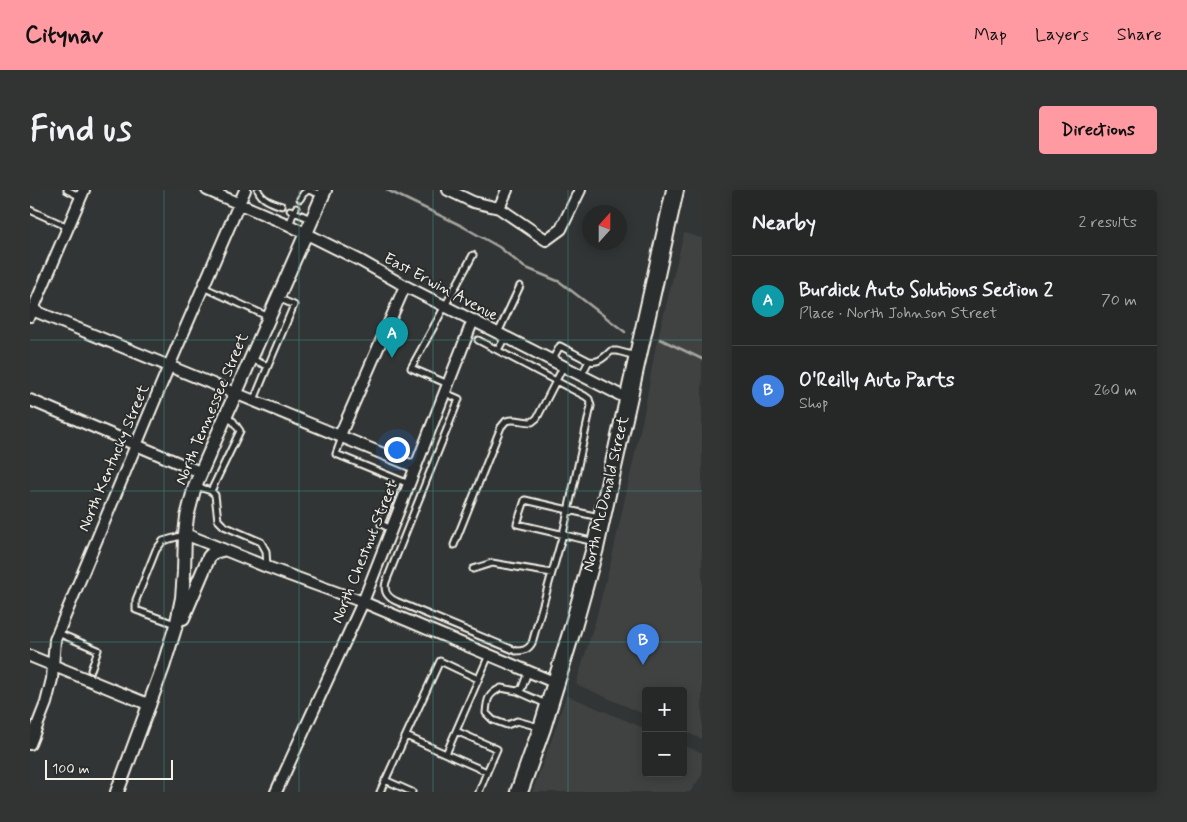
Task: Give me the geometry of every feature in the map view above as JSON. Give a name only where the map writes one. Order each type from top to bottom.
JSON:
[{"type":"main road","name":"North McDonald Street","points":[[519,792],[549,706],[596,542],[675,190]]},
{"type":"street","name":"East Erwin Avenue","points":[[207,190],[288,225],[361,261],[405,286],[628,399]]},
{"type":"street","name":"North Kentucky Street","points":[[30,744],[48,696],[54,666],[54,646],[58,632],[245,190]]},
{"type":"street","points":[[448,190],[473,202],[499,208],[546,240],[561,229],[580,190]]},
{"type":"street","points":[[499,208],[507,190]]},
{"type":"street","name":"North Tennessee Street","points":[[178,625],[184,572],[185,534],[190,502],[195,486],[323,193]]},
{"type":"street","points":[[82,194],[31,311],[415,467]]},
{"type":"street","points":[[341,436],[405,286]]},
{"type":"street","name":"North Chestnut Street","points":[[276,792],[363,602],[473,320]]},
{"type":"street","points":[[30,400],[200,472]]},
{"type":"street","points":[[185,534],[266,567],[363,602],[556,683]]},
{"type":"street","points":[[117,792],[178,625],[209,557],[214,552],[222,550]]},
{"type":"street","points":[[30,656],[150,705]]},
{"type":"lane","points":[[67,190],[82,194]]},
{"type":"lane","points":[[258,190],[268,201],[282,206]]},
{"type":"lane","points":[[300,199],[302,194],[308,190],[323,193]]},
{"type":"lane","points":[[263,214],[268,201]]},
{"type":"lane","points":[[30,210],[68,227]]},
{"type":"lane","points":[[288,225],[293,210],[312,219]]},
{"type":"lane","points":[[473,255],[411,368],[459,399],[387,580],[385,590],[388,597],[392,600],[511,649],[521,651],[528,649],[532,643],[568,510],[591,406],[589,399],[585,396],[478,340]]},
{"type":"lane","points":[[498,350],[501,335],[520,286]]},
{"type":"lane","points":[[203,288],[269,317]]},
{"type":"lane","points":[[254,400],[294,305],[278,297]]},
{"type":"lane","points":[[552,361],[560,346],[588,361],[594,362],[601,361],[611,351],[617,350],[638,356]]},
{"type":"lane","points":[[250,359],[268,366]]},
{"type":"lane","points":[[581,376],[588,361]]},
{"type":"lane","points":[[454,545],[501,427],[506,421],[510,420],[532,422],[537,418],[563,367]]},
{"type":"lane","points":[[211,491],[240,430],[233,421],[225,418]]},
{"type":"lane","points":[[341,436],[336,454],[409,484]]},
{"type":"lane","points":[[392,528],[381,524],[398,480]]},
{"type":"lane","points":[[195,486],[211,491],[214,495],[218,520],[224,526],[261,542],[266,551],[266,567]]},
{"type":"lane","points":[[391,499],[402,502]]},
{"type":"lane","points":[[596,542],[517,524],[525,500],[602,518]]},
{"type":"lane","points":[[178,625],[136,610],[136,600],[156,550],[163,541],[185,534]]},
{"type":"lane","points":[[474,569],[492,564],[552,573]]},
{"type":"lane","points":[[373,574],[387,580]]},
{"type":"lane","points":[[58,632],[98,650],[91,670]]},
{"type":"lane","points":[[446,754],[489,655]]},
{"type":"lane","points":[[380,792],[440,661],[478,678]]},
{"type":"lane","points":[[517,691],[522,688],[528,672]]},
{"type":"lane","points":[[542,728],[517,721],[507,725],[493,720],[486,712],[487,703],[492,692],[500,688],[517,691],[549,706]]},
{"type":"lane","points":[[456,730],[497,749],[479,792]]},
{"type":"lane","points":[[406,736],[488,772]]},
{"type":"lane","points":[[386,780],[412,792]]},
{"type":"shaded area","points":[[684,233],[702,238],[702,739],[687,733],[687,687],[642,687],[642,713],[576,684],[611,561],[645,408],[655,350]]},
{"type":"shaded area","points":[[566,695],[642,727],[642,777],[687,777],[687,747],[702,753],[702,775],[690,792],[532,792]]},
{"type":"waterway","points":[[387,190],[460,225],[499,247],[524,267],[560,282],[625,332]]},
{"type":"waterway","points":[[660,339],[702,359]]},
{"type":"place","name":"Burdick Auto Solutions Section 2","points":[[392,358]]},
{"type":"place","name":"O'Reilly Auto Parts","points":[[643,665]]}]
